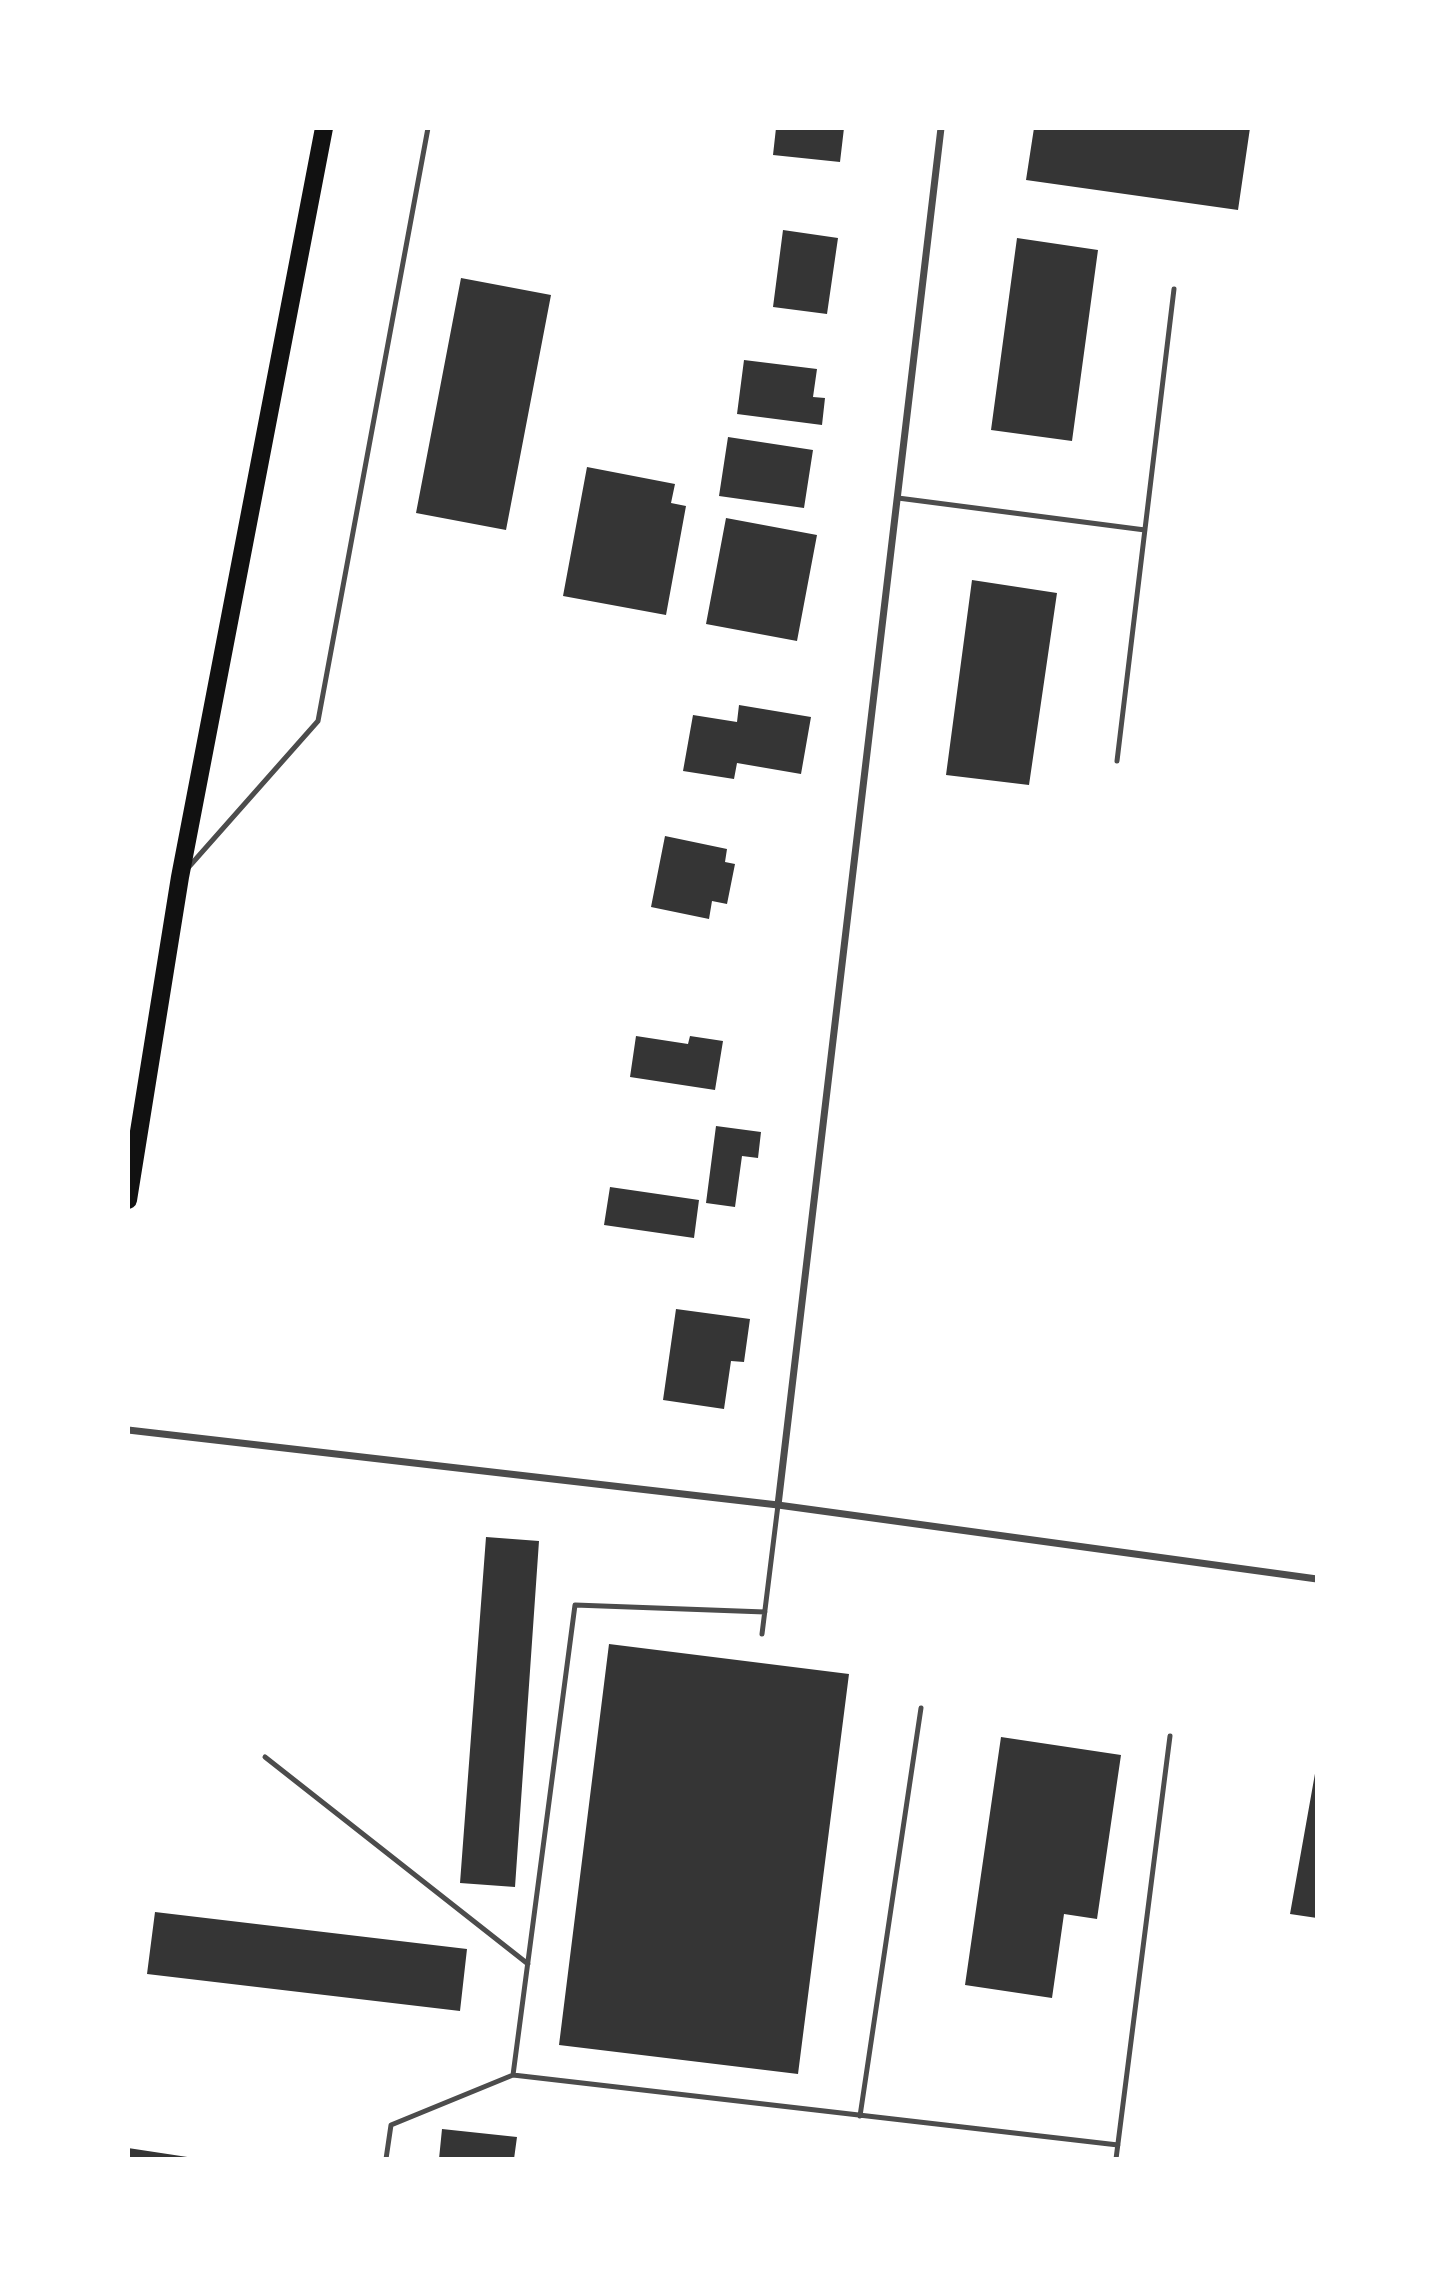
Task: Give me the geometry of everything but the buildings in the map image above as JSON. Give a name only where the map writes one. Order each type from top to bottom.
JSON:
[{"type":"main road","points":[[128,1200],[180,877],[324,128]]},
{"type":"street","points":[[778,1505],[942,128]]},
{"type":"street","points":[[128,1430],[778,1505],[1317,1579]]},
{"type":"lane","points":[[180,877],[318,721],[428,128]]},
{"type":"lane","points":[[1117,761],[1174,289]]},
{"type":"lane","points":[[898,498],[1145,530]]},
{"type":"lane","points":[[762,1634],[778,1505]]},
{"type":"lane","points":[[513,2075],[575,1605],[765,1612]]},
{"type":"lane","points":[[860,2116],[921,1708]]},
{"type":"lane","points":[[1116,2159],[1170,1736]]},
{"type":"lane","points":[[265,1757],[528,1964]]},
{"type":"lane","points":[[386,2159],[391,2125],[513,2075],[1118,2145]]}]
